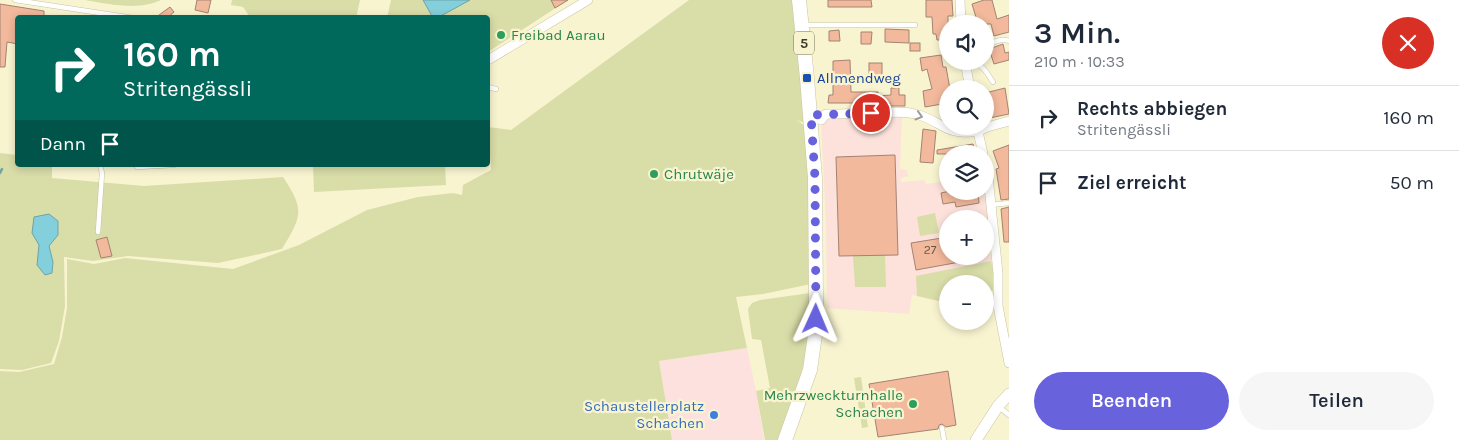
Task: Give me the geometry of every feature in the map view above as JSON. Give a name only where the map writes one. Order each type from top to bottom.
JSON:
[{"type":"main road","name":"5","points":[[785,440],[806,383],[813,356],[815,335],[815,178],[819,116],[799,0]]},
{"type":"street","points":[[490,59],[588,0]]},
{"type":"street","points":[[960,0],[961,15]]},
{"type":"street","points":[[819,116],[902,112],[915,114],[939,124]]},
{"type":"street","points":[[994,125],[1009,121]]},
{"type":"street","points":[[990,200],[998,273],[998,306],[1009,363]]},
{"type":"street","points":[[976,440],[998,406],[1009,394]]},
{"type":"lane","points":[[15,0],[113,15]]},
{"type":"lane","points":[[802,26],[915,24]]},
{"type":"lane","points":[[994,42],[1004,39],[1009,41]]},
{"type":"lane","points":[[490,88],[496,89]]},
{"type":"lane","points":[[98,232],[102,172],[101,167]]},
{"type":"lane","points":[[137,167],[149,167]]},
{"type":"lane","points":[[990,206],[1009,204]]},
{"type":"lane","points":[[998,406],[1009,415]]},
{"type":"lane","points":[[942,428],[944,440]]},
{"type":"shaded area","points":[[902,112],[900,169],[907,170],[908,176],[901,178],[901,182],[924,180],[926,184],[939,182],[939,200],[987,200],[987,210],[939,210],[939,265],[992,265],[997,290],[994,291],[994,275],[939,275],[939,301],[912,295],[909,314],[827,308],[826,226],[821,120],[826,114]]},
{"type":"shaded area","name":"Schaustellerplatz Schachen","points":[[747,348],[764,440],[672,440],[659,361]]},
{"type":"green space","points":[[85,0],[161,0],[133,6]]},
{"type":"green space","points":[[232,0],[360,0],[357,15],[249,15],[243,7],[231,5]]},
{"type":"green space","name":"Freibad Aarau","points":[[391,0],[568,0],[490,51],[490,15],[388,15]]},
{"type":"green space","points":[[689,0],[793,0],[804,123],[797,120],[806,127],[809,159],[811,284],[763,294],[736,297],[747,348],[659,361],[672,440],[0,440],[0,371],[19,372],[54,364],[62,337],[67,308],[67,259],[94,264],[125,258],[233,269],[299,245],[367,210],[418,197],[453,193],[462,195],[463,185],[491,170],[490,127],[511,130]]},
{"type":"green space","points":[[0,153],[15,155],[15,167],[52,167],[52,178],[144,186],[283,177],[295,198],[298,213],[294,228],[282,249],[218,263],[128,256],[93,261],[64,257],[65,306],[59,341],[51,363],[22,370],[0,369]]},
{"type":"green space","points":[[313,167],[445,167],[446,185],[314,192]]},
{"type":"green space","points":[[935,213],[939,233],[920,236],[917,217]]},
{"type":"green space","points":[[885,255],[886,287],[855,287],[853,256]]},
{"type":"green space","points":[[971,265],[992,265],[994,275],[939,275],[939,301],[917,296],[916,276]]},
{"type":"green space","points":[[994,276],[997,290],[994,291]]},
{"type":"green space","points":[[810,293],[808,347],[797,390],[778,440],[765,440],[756,391],[770,388],[761,340],[752,339],[748,309],[752,303],[760,300]]},
{"type":"green space","points":[[861,377],[868,427],[862,428],[854,378]]},
{"type":"water","points":[[423,0],[470,0],[443,15],[431,15]]},
{"type":"water","points":[[49,214],[58,221],[58,235],[49,246],[53,262],[52,273],[45,275],[37,265],[39,245],[32,233],[34,217]]},
{"type":"building","points":[[197,0],[211,0],[208,13],[195,10]]},
{"type":"building","points":[[551,0],[568,0],[555,8]]},
{"type":"building","points":[[828,0],[871,0],[872,7],[828,7]]},
{"type":"building","points":[[926,0],[952,0],[953,15],[939,15],[939,40],[937,40],[936,34],[933,34],[932,17],[926,17]]},
{"type":"building","points":[[984,0],[992,0],[997,19],[1009,15],[1009,32],[994,36],[994,15],[975,15],[972,4]]},
{"type":"building","points":[[0,4],[44,11],[44,15],[15,15],[15,43],[7,42],[5,67],[0,67]]},
{"type":"building","points":[[170,7],[174,12],[170,15],[159,15]]},
{"type":"building","points":[[885,29],[909,30],[909,43],[885,42]]},
{"type":"building","points":[[839,30],[840,41],[829,41],[829,31]]},
{"type":"building","points":[[861,32],[872,32],[871,44],[861,44]]},
{"type":"building","points":[[910,43],[920,43],[920,51],[910,51]]},
{"type":"building","points":[[1003,44],[1005,53],[1009,52],[1009,60],[994,64],[994,47]]},
{"type":"building","points":[[939,55],[939,70],[947,70],[948,80],[939,80],[939,105],[925,107],[923,91],[932,89],[927,69],[922,71],[920,58]]},
{"type":"building","points":[[850,60],[851,92],[878,92],[878,96],[891,95],[891,88],[899,88],[899,95],[905,95],[905,106],[890,106],[890,103],[828,103],[829,95],[833,95],[833,61]]},
{"type":"building","points":[[869,63],[882,63],[882,77],[869,77]]},
{"type":"building","points":[[1005,88],[1009,114],[994,117],[994,91]]},
{"type":"building","points":[[923,129],[936,131],[933,163],[920,162]]},
{"type":"building","points":[[1009,145],[1009,199],[1001,200],[996,169],[999,168],[994,151]]},
{"type":"building","points":[[895,155],[898,255],[839,256],[836,157]]},
{"type":"building","points":[[942,200],[979,200],[979,203],[956,207],[955,202],[943,204]]},
{"type":"building","points":[[1009,207],[1009,242],[1004,242],[1001,209]]},
{"type":"building","points":[[107,237],[112,256],[101,258],[96,240]]},
{"type":"building","points":[[939,238],[939,265],[944,265],[916,270],[911,243]]},
{"type":"building","name":"Mehrzweckturnhalle Schachen","points":[[948,371],[956,425],[946,427],[942,424],[939,425],[938,429],[878,437],[869,384]]},
{"type":"waterway","points":[[0,173],[2,169]]},
{"type":"place","name":"Freibad Aarau","points":[[501,35]]},
{"type":"place","name":"Allmendweg","points":[[807,78]]},
{"type":"place","name":"Chrutwäje","points":[[654,174]]},
{"type":"place","name":"Mehrzweckturnhalle Schachen","points":[[913,404]]},
{"type":"place","name":"Schaustellerplatz Schachen","points":[[714,415]]},
{"type":"route","points":[[816,319],[815,178],[811,115],[871,113]]}]
